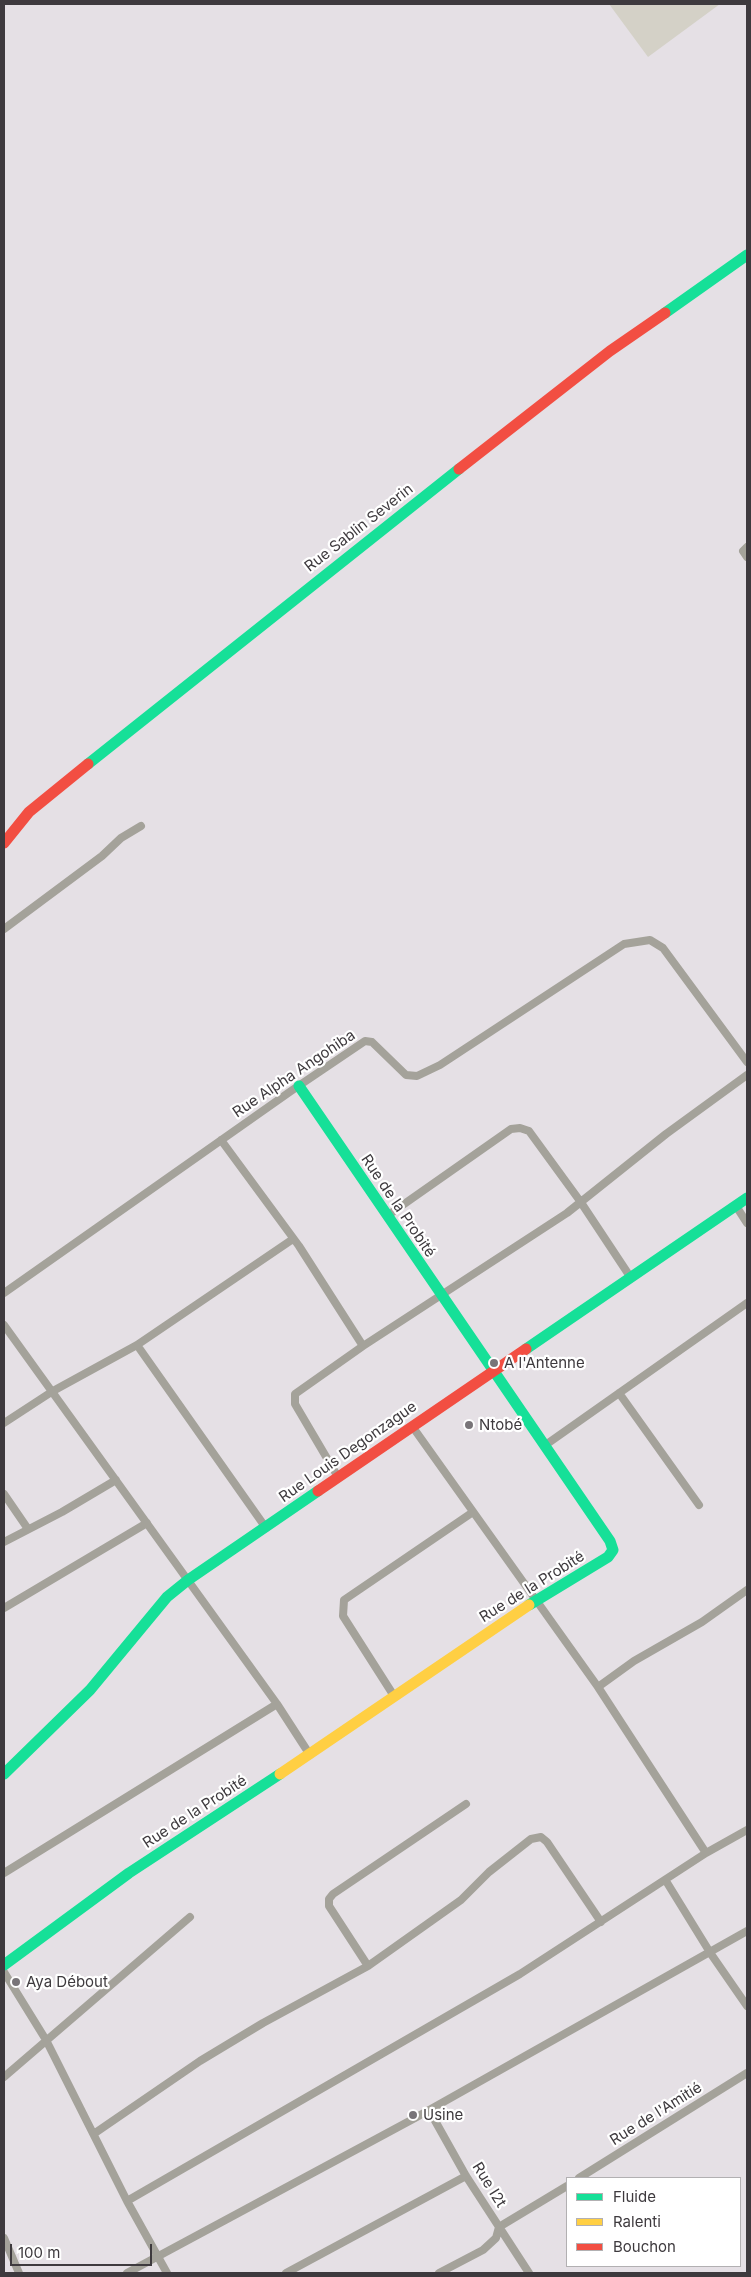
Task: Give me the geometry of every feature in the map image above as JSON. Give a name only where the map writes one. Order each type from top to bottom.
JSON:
[{"type":"street","name":"Rue Sablin Severin","points":[[4,843],[29,812],[312,584],[610,351],[747,255]]},
{"type":"street","points":[[4,929],[40,899],[59,888],[122,838],[141,826]]},
{"type":"street","name":"Rue Alpha Angohiba","points":[[4,1293],[221,1140],[366,1041],[372,1042],[395,1067],[406,1075],[417,1076],[440,1065],[624,944],[638,940],[650,940],[663,948],[747,1062]]},
{"type":"street","points":[[338,1477],[295,1404],[295,1394],[363,1346],[567,1213],[666,1134],[747,1076]]},
{"type":"street","name":"Rue de la Probité","points":[[4,1965],[130,1873],[310,1755],[537,1600],[608,1557],[613,1550],[610,1541],[440,1296],[299,1086]]},
{"type":"street","points":[[387,1216],[511,1129],[520,1128],[529,1131],[580,1201],[631,1278]]},
{"type":"street","points":[[221,1140],[293,1238],[363,1346]]},
{"type":"street","name":"Rue Louis Degonzague","points":[[4,1774],[90,1690],[146,1620],[167,1597],[188,1580],[747,1198]]},
{"type":"street","points":[[736,1206],[747,1223]]},
{"type":"street","points":[[4,1423],[53,1391],[137,1344],[293,1238]]},
{"type":"street","points":[[544,1446],[747,1303]]},
{"type":"street","points":[[4,1325],[277,1704],[310,1755]]},
{"type":"street","points":[[137,1344],[266,1528]]},
{"type":"street","points":[[619,1394],[699,1505]]},
{"type":"street","points":[[412,1426],[598,1687],[706,1854]]},
{"type":"street","points":[[4,1542],[116,1480]]},
{"type":"street","points":[[4,1494],[28,1529]]},
{"type":"street","points":[[394,1696],[343,1616],[344,1600],[473,1512]]},
{"type":"street","points":[[4,1608],[147,1523]]},
{"type":"street","points":[[598,1687],[634,1661],[702,1622],[747,1590]]},
{"type":"street","points":[[4,1873],[277,1704]]},
{"type":"street","points":[[368,1966],[329,1906],[329,1900],[333,1894],[466,1804]]},
{"type":"street","points":[[127,2201],[520,1974],[706,1854],[747,1830]]},
{"type":"street","points":[[95,2133],[200,2062],[263,2023],[368,1966],[461,1900],[489,1872],[531,1839],[541,1837],[547,1842],[601,1922]]},
{"type":"street","points":[[666,1880],[710,1954],[747,2006]]},
{"type":"street","points":[[4,2077],[190,1916]]},
{"type":"street","points":[[128,2273],[429,2110],[710,1954],[747,1931]]},
{"type":"street","points":[[4,1972],[46,2040],[95,2133],[127,2201],[166,2273]]},
{"type":"street","name":"Rue de l'Amitié","points":[[581,2177],[747,2072]]},
{"type":"street","name":"Rue I2t","points":[[429,2110],[466,2176],[528,2273]]},
{"type":"street","points":[[286,2273],[466,2176]]},
{"type":"street","points":[[439,2273],[483,2250],[496,2238],[499,2227],[566,2187]]},
{"type":"street","points":[[4,2238],[19,2273]]},
{"type":"shaded area","points":[[609,4],[720,4],[648,57]]},
{"type":"traffic: fast","points":[[665,313],[747,255]]},
{"type":"traffic: fast","points":[[88,764],[459,469]]},
{"type":"traffic: fast","points":[[299,1086],[610,1541],[613,1550],[608,1557],[529,1605]]},
{"type":"traffic: fast","points":[[526,1349],[747,1198]]},
{"type":"traffic: fast","points":[[4,1774],[90,1690],[167,1597],[188,1580],[318,1491]]},
{"type":"traffic: fast","points":[[4,1965],[129,1873],[280,1774]]},
{"type":"traffic: slow","points":[[280,1774],[529,1605]]},
{"type":"traffic: jam","points":[[459,469],[610,351],[665,313]]},
{"type":"traffic: jam","points":[[4,843],[29,812],[88,764]]},
{"type":"traffic: jam","points":[[318,1491],[526,1349]]},
{"type":"place","name":"A l'Antenne","points":[[494,1363]]},
{"type":"place","name":"Ntobé","points":[[469,1425]]},
{"type":"place","name":"Aya Débout","points":[[16,1982]]},
{"type":"place","name":"Usine","points":[[413,2115]]}]
